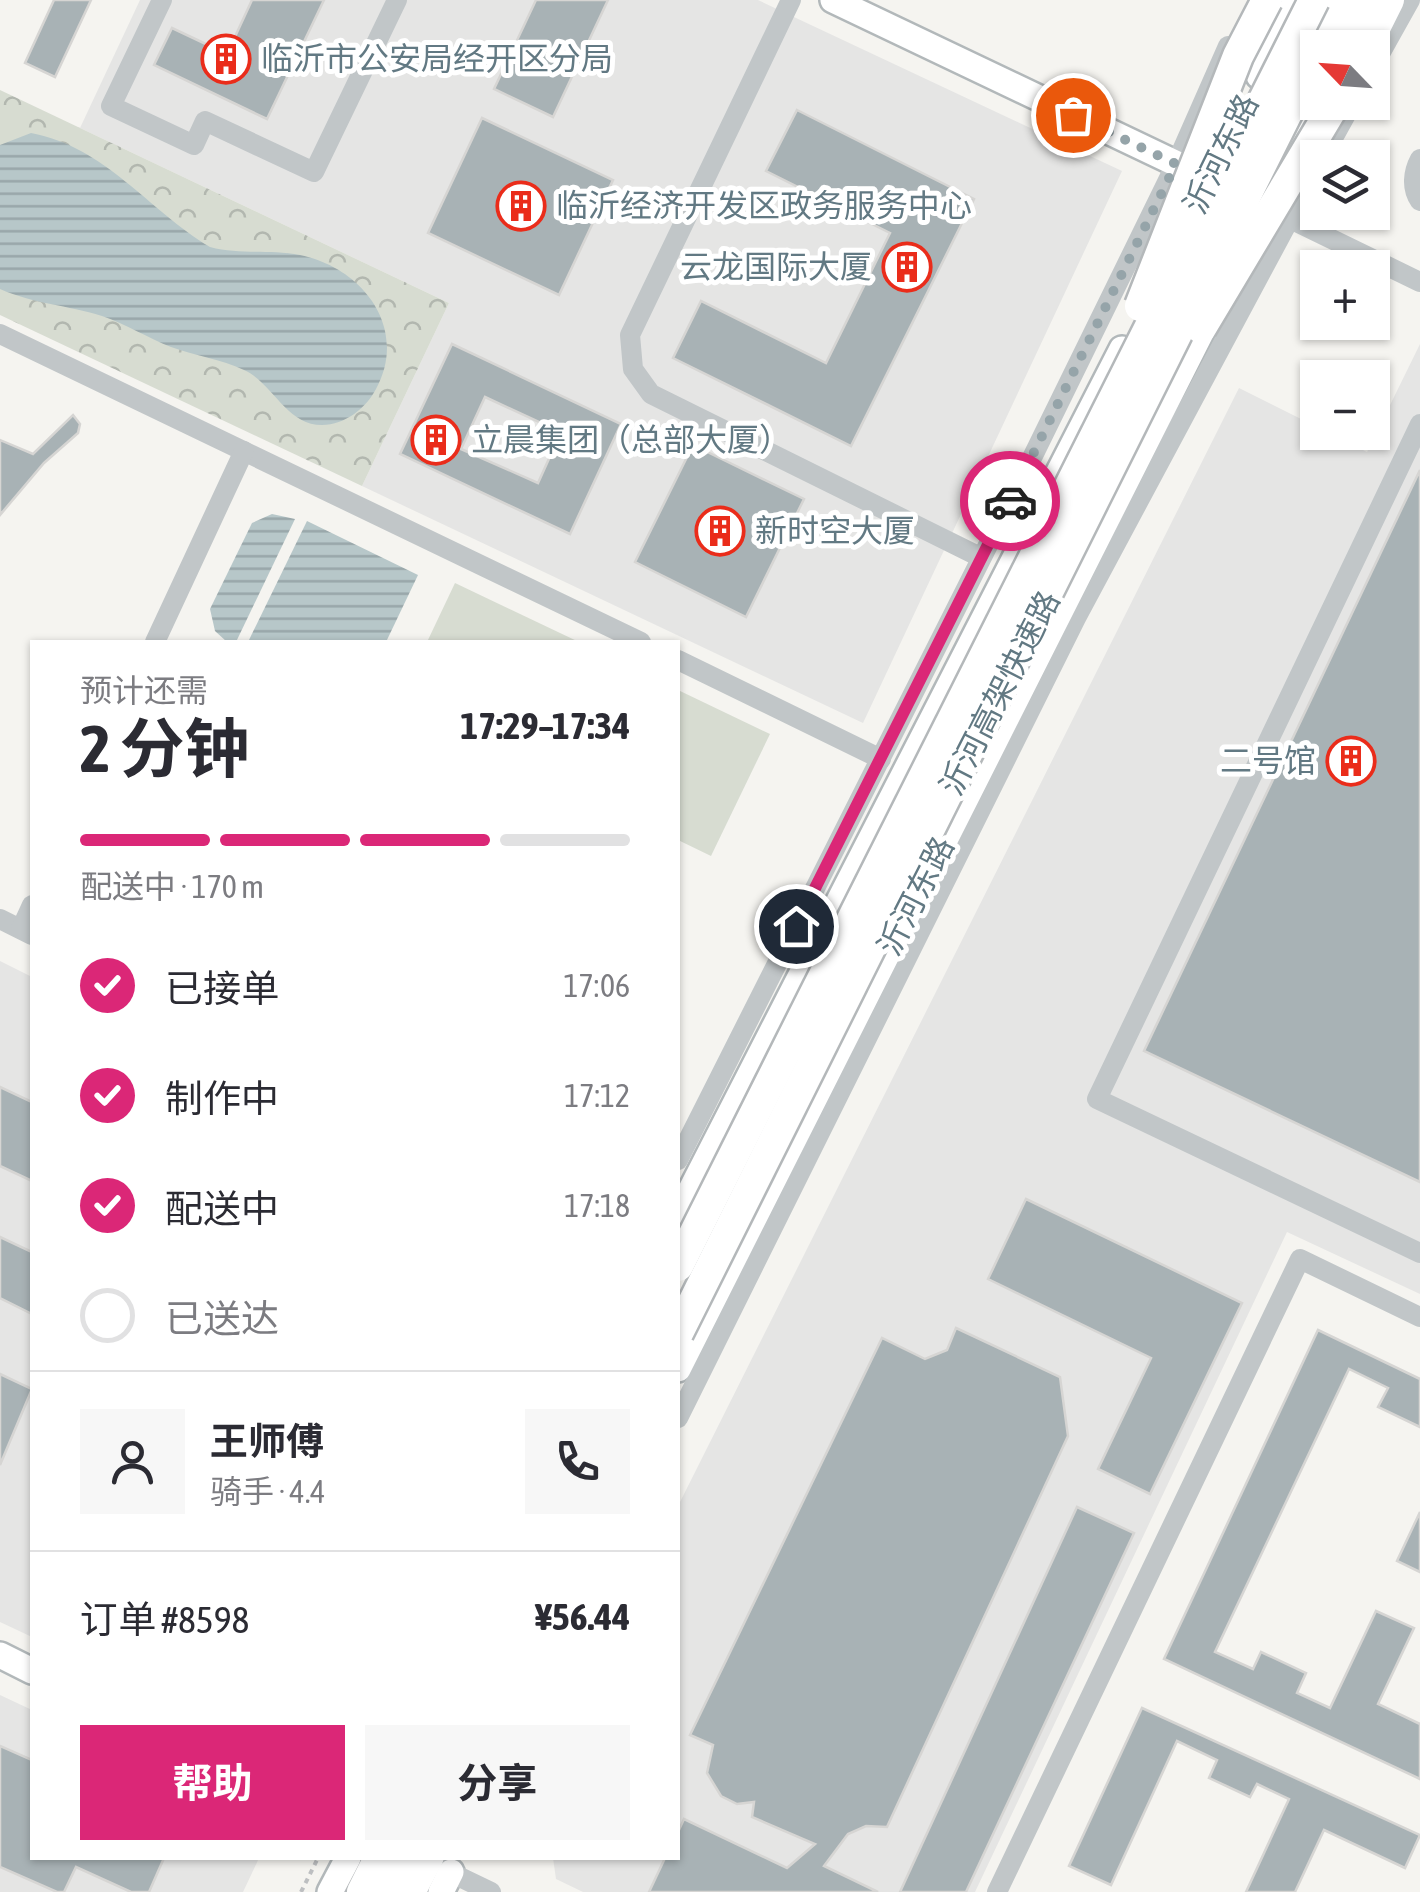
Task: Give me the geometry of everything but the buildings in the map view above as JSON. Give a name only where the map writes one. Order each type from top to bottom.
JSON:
[{"type":"highway","points":[[1068,489],[1238,56],[1267,0]]},
{"type":"highway","name":"沂河高架快速路","points":[[680,1262],[1314,0]]},
{"type":"highway","name":"沂河高架快速路","points":[[1328,30],[1343,0]]},
{"type":"highway","points":[[1374,30],[1389,0]]},
{"type":"highway","name":"沂河高架快速路","points":[[680,1329],[1094,506],[1300,86]]},
{"type":"highway","points":[[1094,506],[1325,120]]},
{"type":"highway","points":[[362,1892],[378,1860]]},
{"type":"highway","points":[[387,1892],[434,1865]]},
{"type":"main road","points":[[833,0],[1264,207]]},
{"type":"main road","name":"沂河东路","points":[[680,1211],[1209,180],[1296,0]]},
{"type":"main road","points":[[1354,30],[1369,0]]},
{"type":"main road","name":"沂河东路","points":[[680,1365],[1309,120]]},
{"type":"main road","points":[[1016,700],[1054,662]]},
{"type":"main road","points":[[0,1655],[30,1669]]},
{"type":"main road","points":[[330,1892],[347,1860]]},
{"type":"main road","points":[[413,1892],[434,1865]]},
{"type":"street","points":[[162,0],[111,106],[194,146],[205,121],[314,172],[396,0]]},
{"type":"street","points":[[791,0],[630,336],[633,369],[652,394],[980,557]]},
{"type":"street","points":[[680,1156],[1176,164],[1251,0]]},
{"type":"street","points":[[1390,36],[1410,0]]},
{"type":"street","points":[[1420,159],[1414,170],[1415,194],[1420,201]]},
{"type":"street","points":[[680,1414],[1054,662],[1300,197]]},
{"type":"street","points":[[1264,207],[1420,282]]},
{"type":"street","points":[[0,334],[637,640]]},
{"type":"street","points":[[1420,424],[1097,1099],[1420,1253]]},
{"type":"street","points":[[156,640],[244,451]]},
{"type":"street","points":[[680,661],[881,759]]},
{"type":"street","points":[[0,919],[27,932]]},
{"type":"street","points":[[997,1892],[1300,1259],[1420,1317]]},
{"type":"street","points":[[434,1865],[491,1892]]},
{"type":"path","points":[[302,1892],[317,1860]]},
{"type":"shaded area","points":[[140,0],[758,0],[1122,171],[863,723],[362,486],[449,303],[80,128]]},
{"type":"shaded area","points":[[31,133],[58,140],[104,165],[210,247],[300,255],[343,273],[374,304],[387,344],[385,366],[367,403],[339,422],[310,423],[289,411],[244,370],[171,347],[102,316],[0,289],[0,145]]},
{"type":"shaded area","points":[[1420,344],[1420,1294],[1287,1232],[975,1892],[583,1892],[556,1879],[553,1860],[680,1860],[680,1502],[1239,388],[1300,418],[1300,450],[1390,450],[1390,405]]},
{"type":"shaded area","points":[[272,514],[295,519],[237,640],[225,640],[215,631],[210,609],[252,523]]},
{"type":"shaded area","points":[[307,521],[418,575],[387,640],[249,640]]},
{"type":"shaded area","points":[[0,961],[30,976],[30,1636],[0,1622]]},
{"type":"shaded area","points":[[0,1695],[30,1709],[30,1860],[258,1860],[243,1892],[0,1892]]},
{"type":"green space","points":[[0,90],[449,303],[362,486],[0,315]]},
{"type":"green space","points":[[455,583],[575,640],[428,640]]},
{"type":"green space","points":[[680,691],[770,734],[711,856],[680,841]]},
{"type":"way so far","points":[[1010,501],[1176,164],[1073,115]]},
{"type":"place","name":"临沂市公安局经开区分局","points":[[226,59]]},
{"type":"place","name":"临沂经济开发区政务服务中心","points":[[521,206]]},
{"type":"place","name":"云龙国际大厦","points":[[907,267]]},
{"type":"place","name":"立晨集团（总部大厦）","points":[[436,440]]},
{"type":"place","name":"新时空大厦","points":[[720,531]]},
{"type":"place","name":"二号馆","points":[[1351,761]]},
{"type":"route","points":[[796,926],[1010,501]]}]
